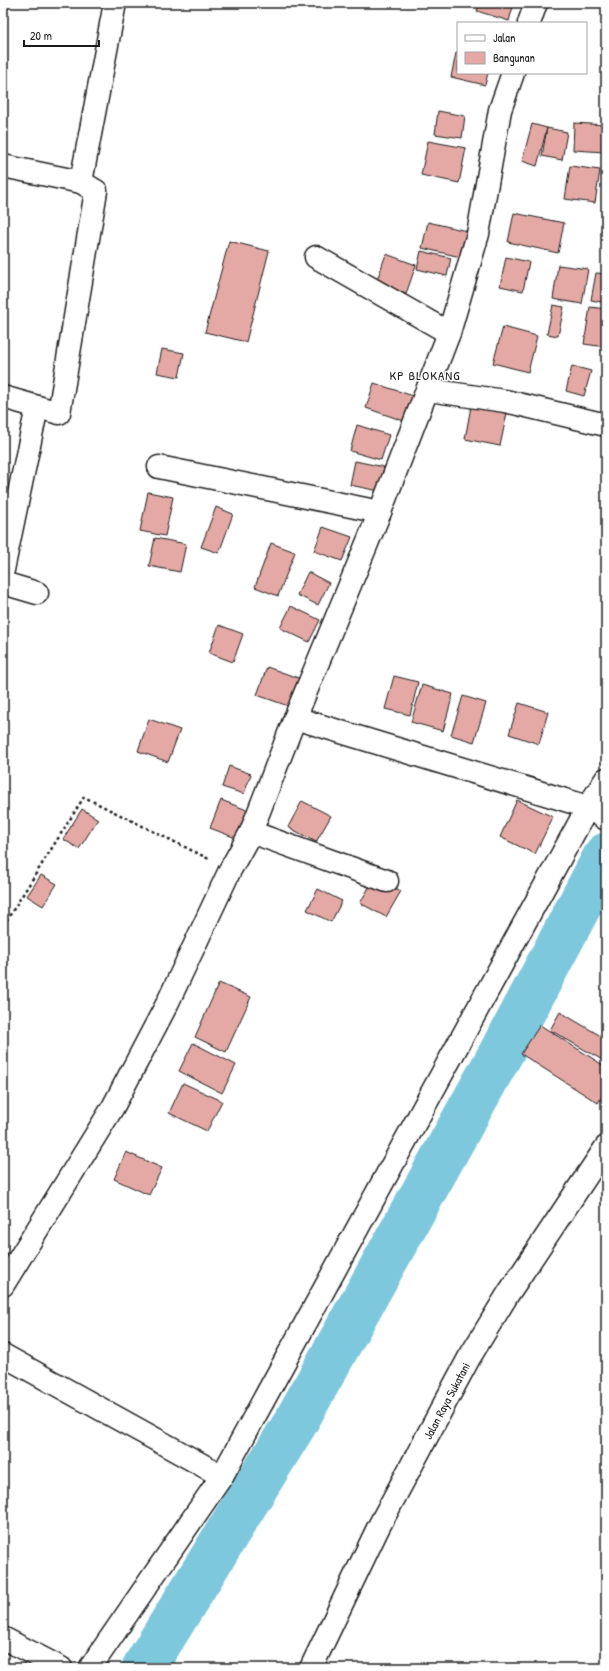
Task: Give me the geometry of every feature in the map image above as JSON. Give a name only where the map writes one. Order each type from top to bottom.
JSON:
[{"type":"street","points":[[81,182],[115,3]]},
{"type":"street","points":[[529,22],[536,3]]},
{"type":"street","points":[[3,1285],[113,1107],[167,1004],[230,870],[251,832],[295,718],[380,512],[449,333],[478,234],[500,110],[513,74]]},
{"type":"street","points":[[3,166],[81,182],[96,191],[59,413],[37,407],[5,404]]},
{"type":"street","points":[[316,257],[449,333]]},
{"type":"street","points":[[428,390],[505,401],[606,425]]},
{"type":"street","points":[[3,570],[37,407]]},
{"type":"street","points":[[159,467],[380,512]]},
{"type":"street","points":[[3,583],[37,593]]},
{"type":"street","points":[[295,718],[597,813]]},
{"type":"street","points":[[90,1668],[222,1476],[597,813],[606,779]]},
{"type":"street","points":[[251,832],[387,881]]},
{"type":"street","name":"Jalan Raya Sukatani","points":[[311,1668],[378,1528],[469,1358],[508,1294],[606,1147]]},
{"type":"street","points":[[3,1355],[222,1476]]},
{"type":"street","points":[[3,1638],[60,1668]]},
{"type":"path","points":[[3,926],[84,797],[230,870]]},
{"type":"building","points":[[480,3],[514,3],[509,21],[477,11]]},
{"type":"building","points":[[456,53],[457,74],[488,74],[485,85],[451,77]]},
{"type":"building","points":[[438,111],[465,116],[462,138],[435,134]]},
{"type":"building","points":[[574,123],[606,125],[605,152],[573,150]]},
{"type":"building","points":[[532,124],[547,128],[537,166],[522,161]]},
{"type":"building","points":[[547,128],[567,132],[562,160],[542,156]]},
{"type":"building","points":[[428,141],[466,148],[459,183],[421,175]]},
{"type":"building","points":[[570,166],[600,170],[595,203],[565,199]]},
{"type":"building","points":[[514,213],[564,223],[558,253],[508,242]]},
{"type":"building","points":[[428,222],[471,232],[465,258],[422,248]]},
{"type":"building","points":[[229,241],[269,251],[246,342],[205,332]]},
{"type":"building","points":[[421,251],[451,258],[447,276],[417,269]]},
{"type":"building","points":[[386,254],[416,265],[406,294],[376,283]]},
{"type":"building","points":[[506,257],[529,262],[523,291],[500,286]]},
{"type":"building","points":[[558,265],[588,269],[582,304],[553,299]]},
{"type":"building","points":[[596,273],[606,274],[606,303],[591,300]]},
{"type":"building","points":[[553,305],[564,307],[558,336],[547,334]]},
{"type":"building","points":[[590,307],[606,309],[606,347],[584,344]]},
{"type":"building","points":[[503,327],[537,336],[528,372],[493,363]]},
{"type":"building","points":[[162,349],[184,353],[179,377],[157,373]]},
{"type":"building","points":[[572,366],[591,371],[584,396],[566,391]]},
{"type":"building","points":[[374,383],[413,396],[404,421],[366,408]]},
{"type":"building","points":[[472,401],[508,408],[500,446],[465,439]]},
{"type":"building","points":[[357,425],[389,435],[381,460],[350,451]]},
{"type":"building","points":[[355,461],[384,467],[379,491],[350,485]]},
{"type":"building","points":[[148,492],[173,497],[165,536],[140,531]]},
{"type":"building","points":[[216,507],[233,514],[219,553],[201,547]]},
{"type":"building","points":[[323,527],[352,537],[342,561],[314,551]]},
{"type":"building","points":[[155,538],[186,544],[180,572],[149,566]]},
{"type":"building","points":[[271,543],[295,552],[278,596],[255,587]]},
{"type":"building","points":[[308,572],[329,583],[318,605],[297,595]]},
{"type":"building","points":[[291,606],[320,620],[309,642],[280,628]]},
{"type":"building","points":[[219,625],[243,634],[233,662],[209,653]]},
{"type":"building","points":[[267,667],[304,680],[294,708],[257,695]]},
{"type":"building","points":[[394,676],[418,682],[410,715],[385,709]]},
{"type":"building","points":[[422,685],[453,694],[443,731],[411,722]]},
{"type":"building","points":[[463,696],[486,703],[474,742],[451,735]]},
{"type":"building","points":[[519,703],[548,712],[539,744],[509,734]]},
{"type":"building","points":[[149,719],[180,730],[168,762],[138,751]]},
{"type":"building","points":[[229,766],[251,774],[244,794],[222,787]]},
{"type":"building","points":[[221,800],[252,812],[241,840],[210,828]]},
{"type":"building","points":[[517,800],[553,817],[535,854],[500,837]]},
{"type":"building","points":[[302,801],[331,816],[316,842],[288,827]]},
{"type":"building","points":[[82,809],[98,819],[79,849],[63,839]]},
{"type":"building","points":[[41,875],[57,884],[43,906],[27,896]]},
{"type":"building","points":[[375,877],[401,891],[386,917],[360,903]]},
{"type":"building","points":[[318,889],[342,901],[331,922],[307,910]]},
{"type":"building","points":[[219,983],[251,997],[226,1052],[195,1037]]},
{"type":"building","points":[[560,1012],[606,1039],[606,1062],[550,1030]]},
{"type":"building","points":[[540,1025],[606,1067],[606,1090],[598,1103],[521,1054]]},
{"type":"building","points":[[193,1043],[236,1065],[222,1093],[179,1071]]},
{"type":"building","points":[[183,1083],[222,1101],[207,1131],[169,1113]]},
{"type":"building","points":[[126,1152],[162,1168],[149,1195],[114,1179]]},
{"type":"waterway","points":[[144,1668],[294,1425],[511,1035],[606,855]]},
{"type":"district","name":"KP BLOKANG","points":[[425,375]]}]
